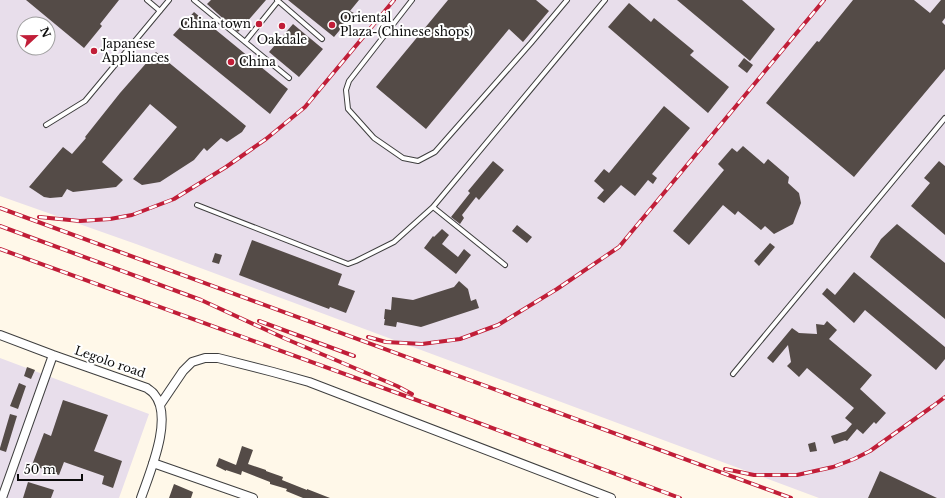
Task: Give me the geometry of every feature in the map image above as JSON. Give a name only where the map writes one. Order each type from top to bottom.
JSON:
[{"type":"street","name":"Legolo road","points":[[0,336],[147,388],[154,394],[160,405]]},
{"type":"street","points":[[2,498],[52,355]]},
{"type":"street","points":[[141,498],[160,439],[163,418],[160,405],[192,362],[205,358],[218,358],[309,382],[611,498]]},
{"type":"street","points":[[153,463],[253,498]]},
{"type":"lane","points":[[147,0],[160,11]]},
{"type":"lane","points":[[46,125],[85,101],[169,0]]},
{"type":"lane","points":[[194,0],[289,78]]},
{"type":"lane","points":[[245,42],[278,0],[322,39]]},
{"type":"lane","points":[[412,0],[349,81],[346,90],[348,109],[374,138],[403,158],[418,161],[435,152],[532,43],[567,0]]},
{"type":"lane","points":[[197,205],[348,264],[356,262],[394,242],[433,207],[605,0]]},
{"type":"lane","points":[[732,374],[945,118]]},
{"type":"lane","points":[[433,207],[505,265]]},
{"type":"shaded area","points":[[0,0],[945,0],[945,498],[819,498],[136,244],[0,196]]},
{"type":"shaded area","points":[[0,358],[149,414],[119,498],[0,498]]},
{"type":"building","points":[[26,0],[119,0],[100,24],[102,26],[84,48],[56,25],[56,16],[45,16]]},
{"type":"building","name":"China","points":[[211,0],[266,0],[238,32],[207,4]]},
{"type":"building","name":"Oriental Plaza-(Chinese shops)","points":[[288,0],[359,0],[350,11],[354,13],[334,37]]},
{"type":"building","points":[[448,0],[536,0],[549,11],[523,42],[509,29],[426,129],[376,87]]},
{"type":"building","points":[[677,0],[742,0],[775,29],[750,61]]},
{"type":"building","points":[[853,0],[914,0],[930,13],[941,0],[945,0],[945,18],[942,22],[945,25],[945,69],[854,177],[766,103]]},
{"type":"building","points":[[629,3],[651,22],[654,18],[694,51],[690,55],[729,87],[708,113],[608,27]]},
{"type":"building","name":"China","points":[[194,12],[288,89],[270,114],[173,35]]},
{"type":"building","name":"China","points":[[293,24],[323,49],[299,77],[269,52]]},
{"type":"building","points":[[156,52],[246,126],[242,132],[227,142],[221,138],[207,151],[204,148],[194,160],[160,182],[142,185],[133,179],[177,127],[150,104],[102,162],[123,180],[116,187],[73,192],[67,189],[62,197],[50,198],[44,197],[29,187],[63,147],[72,154],[120,93]]},
{"type":"building","points":[[744,58],[753,65],[747,73],[738,66]]},
{"type":"building","points":[[664,106],[690,128],[652,174],[657,178],[653,184],[648,180],[635,196],[621,185],[604,203],[597,198],[604,190],[594,181],[604,169],[609,173]]},
{"type":"building","points":[[743,146],[764,164],[768,159],[789,177],[788,183],[799,193],[801,203],[793,224],[774,234],[765,226],[761,230],[738,211],[735,215],[723,205],[689,245],[673,231],[724,170],[718,164],[732,148],[737,152]]},
{"type":"building","points":[[493,161],[504,170],[479,200],[476,197],[462,215],[464,218],[460,224],[451,217],[470,193],[468,191]]},
{"type":"building","points":[[939,161],[945,166],[945,235],[911,206],[930,183],[924,178]]},
{"type":"building","points":[[897,224],[945,263],[945,319],[870,257],[881,239]]},
{"type":"building","points":[[517,225],[532,237],[527,243],[512,231]]},
{"type":"building","points":[[442,229],[449,235],[442,244],[458,257],[464,249],[471,255],[456,274],[424,248],[433,236],[434,237]]},
{"type":"building","points":[[252,240],[342,274],[338,285],[355,291],[346,313],[330,307],[329,309],[239,275]]},
{"type":"building","points":[[770,243],[775,247],[759,266],[754,261]]},
{"type":"building","points":[[215,253],[222,255],[219,264],[212,262]]},
{"type":"building","points":[[854,272],[945,347],[945,359],[936,370],[865,310],[854,323],[822,294],[827,288],[835,295]]},
{"type":"building","points":[[459,281],[468,289],[471,301],[476,299],[479,308],[421,327],[397,322],[396,327],[384,325],[385,309],[391,310],[392,297],[413,300],[454,287]]},
{"type":"building","points":[[827,321],[837,330],[829,339],[872,375],[860,389],[886,413],[876,424],[874,422],[863,434],[857,429],[847,441],[845,440],[834,444],[831,436],[846,431],[852,424],[845,418],[854,408],[807,368],[799,377],[787,366],[791,362],[788,345],[773,363],[767,358],[792,328],[799,333],[817,334],[816,324],[824,325]]},
{"type":"building","points":[[27,367],[35,370],[31,379],[24,376]]},
{"type":"building","points":[[19,383],[26,386],[18,409],[10,406]]},
{"type":"building","points":[[63,400],[108,415],[94,451],[122,461],[113,488],[102,484],[104,476],[64,462],[59,475],[32,465],[44,433],[51,436]]},
{"type":"building","points":[[10,414],[17,416],[6,452],[0,450],[0,448]]},
{"type":"building","points":[[815,442],[817,451],[810,452],[808,444]]},
{"type":"building","points":[[242,446],[253,450],[248,464],[283,477],[282,480],[330,498],[303,498],[286,491],[287,489],[270,484],[270,482],[242,471],[241,475],[226,471],[216,466],[219,458],[236,465]]},
{"type":"building","points":[[880,471],[937,498],[868,498]]},
{"type":"building","points":[[28,482],[54,490],[51,498],[23,498]]},
{"type":"building","points":[[174,484],[193,492],[191,498],[169,498]]},
{"type":"railway","points":[[39,217],[80,221],[110,219],[132,215],[174,199],[226,167],[266,139],[305,107],[394,0]]},
{"type":"railway","points":[[368,337],[386,342],[422,344],[460,339],[498,325],[557,289],[619,247],[824,0]]},
{"type":"railway","points":[[0,208],[791,498]]},
{"type":"railway","points":[[0,226],[201,300],[286,339],[397,386],[412,394]]},
{"type":"railway","points":[[0,249],[444,410],[680,498]]},
{"type":"railway","points":[[259,321],[354,356]]},
{"type":"railway","points":[[725,469],[754,475],[797,475],[833,467],[870,451],[945,397]]},
{"type":"place","name":"China town","points":[[259,24]]},
{"type":"place","name":"Oriental Plaza-(Chinese shops)","points":[[332,25]]},
{"type":"place","name":"Oakdale","points":[[282,26]]},
{"type":"place","name":"Japanese Appliances","points":[[94,51]]},
{"type":"place","name":"China","points":[[231,62]]}]
